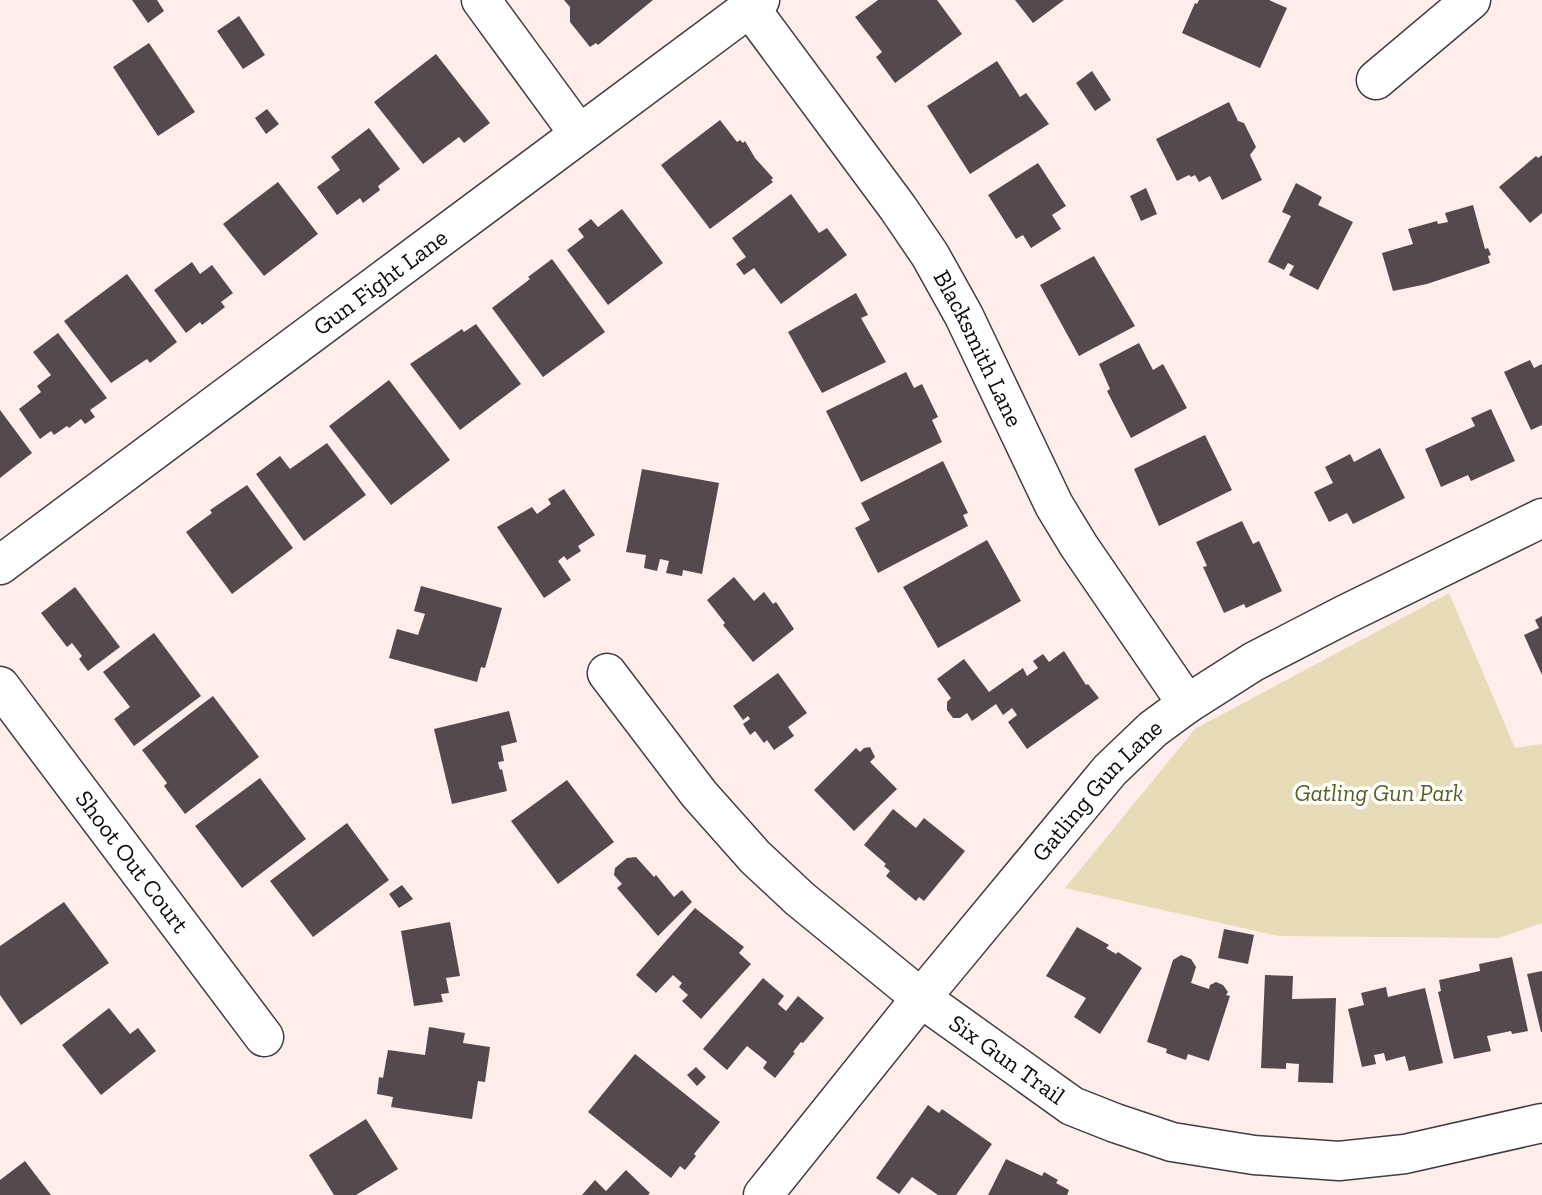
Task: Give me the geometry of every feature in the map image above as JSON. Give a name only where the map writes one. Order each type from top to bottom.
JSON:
[{"type":"street","points":[[481,0],[579,134]]},
{"type":"street","points":[[1376,80],[1471,0]]},
{"type":"street","name":"Gun Fight Lane","points":[[0,565],[755,4]]},
{"type":"street","name":"Blacksmith Lane","points":[[755,4],[930,255],[964,316],[1054,505],[1187,704]]},
{"type":"street","name":"Gatling Gun Lane","points":[[763,1195],[921,998],[1110,770],[1153,729],[1187,704],[1276,650],[1542,518]]},
{"type":"street","name":"Six Gun Trail","points":[[607,673],[699,794],[755,858],[800,899],[921,998],[1072,1106],[1172,1142],[1254,1155],[1339,1161],[1405,1154],[1542,1123]]},
{"type":"street","name":"Shoot Out Court","points":[[0,686],[264,1037]]},
{"type":"green space","name":"Gatling Gun Park","points":[[1449,593],[1515,748],[1542,744],[1542,923],[1498,938],[1279,936],[1065,888],[1195,729]]},
{"type":"building","points":[[132,0],[157,0],[164,11],[148,23]]},
{"type":"building","points":[[564,0],[653,0],[598,45],[596,43],[590,47],[570,22],[570,7]]},
{"type":"building","points":[[878,0],[937,0],[962,34],[895,83],[876,57],[882,52],[855,17]]},
{"type":"building","points":[[1015,0],[1064,0],[1033,23]]},
{"type":"building","points":[[1199,0],[1269,0],[1287,8],[1260,68],[1182,33],[1195,3]]},
{"type":"building","points":[[239,16],[265,55],[243,69],[217,31]]},
{"type":"building","points":[[149,43],[195,112],[158,136],[113,67]]},
{"type":"building","points":[[436,54],[490,123],[464,143],[459,137],[423,164],[374,102]]},
{"type":"building","points":[[997,61],[1020,97],[1026,93],[1049,124],[970,174],[927,106]]},
{"type":"building","points":[[1092,71],[1111,100],[1095,111],[1076,83]]},
{"type":"building","points":[[1229,102],[1256,147],[1250,155],[1262,180],[1222,200],[1210,176],[1199,182],[1195,175],[1177,181],[1156,139]]},
{"type":"building","points":[[267,109],[279,124],[266,134],[255,118]]},
{"type":"building","points":[[720,120],[737,142],[745,141],[755,158],[773,178],[773,182],[710,229],[661,165]]},
{"type":"building","points":[[369,128],[400,169],[378,186],[380,190],[363,203],[360,198],[337,215],[317,187],[340,170],[331,157]]},
{"type":"building","points":[[1542,155],[1542,213],[1530,223],[1499,187],[1536,156],[1538,158]]},
{"type":"building","points":[[1038,163],[1066,206],[1052,215],[1061,229],[1031,248],[1023,235],[1016,239],[988,195]]},
{"type":"building","points":[[278,182],[318,234],[264,276],[223,224]]},
{"type":"building","points":[[1296,183],[1322,197],[1318,205],[1353,222],[1318,290],[1289,275],[1294,266],[1288,263],[1284,270],[1268,262],[1291,216],[1282,212]]},
{"type":"building","points":[[1146,188],[1157,214],[1141,221],[1130,196]]},
{"type":"building","points":[[791,194],[819,233],[827,228],[847,255],[781,304],[754,268],[744,275],[736,264],[746,257],[732,238]]},
{"type":"building","points":[[1473,205],[1485,249],[1488,248],[1491,255],[1488,256],[1490,263],[1427,284],[1393,291],[1382,253],[1413,244],[1408,229],[1437,221],[1438,224],[1448,222],[1445,213]]},
{"type":"building","points":[[622,209],[663,263],[608,305],[567,250],[584,237],[578,229],[591,219],[598,227]]},
{"type":"building","points":[[1094,256],[1135,326],[1079,356],[1040,285]]},
{"type":"building","points":[[552,259],[605,332],[543,377],[492,308]]},
{"type":"building","points":[[192,262],[200,274],[212,265],[233,293],[221,302],[225,307],[202,325],[200,322],[186,333],[154,290]]},
{"type":"building","points":[[127,274],[177,342],[150,363],[147,359],[111,383],[64,321]]},
{"type":"building","points":[[856,293],[868,315],[861,318],[886,362],[822,393],[788,332]]},
{"type":"building","points":[[476,324],[521,384],[460,430],[410,364],[462,329],[464,332]]},
{"type":"building","points":[[58,333],[107,398],[90,410],[95,417],[85,424],[81,419],[69,428],[67,426],[54,435],[51,431],[40,439],[19,409],[41,392],[37,386],[51,375],[33,352]]},
{"type":"building","points":[[1139,343],[1153,370],[1163,364],[1187,408],[1131,438],[1107,391],[1110,389],[1099,364]]},
{"type":"building","points":[[1530,360],[1534,368],[1542,364],[1542,425],[1531,430],[1504,372]]},
{"type":"building","points":[[906,372],[914,388],[922,384],[938,417],[932,420],[942,442],[861,482],[826,411]]},
{"type":"building","points":[[389,380],[450,460],[391,505],[329,426]]},
{"type":"building","points":[[1491,409],[1515,461],[1471,481],[1468,475],[1441,487],[1425,449],[1475,426],[1471,418]]},
{"type":"building","points":[[0,410],[32,453],[0,478]]},
{"type":"building","points":[[1205,435],[1232,490],[1159,526],[1134,469]]},
{"type":"building","points":[[327,443],[366,495],[304,541],[256,474],[280,456],[290,469]]},
{"type":"building","points":[[1380,448],[1405,498],[1353,524],[1347,513],[1329,522],[1314,492],[1333,483],[1325,467],[1350,454],[1354,462]]},
{"type":"building","points":[[943,461],[968,513],[963,515],[968,526],[878,573],[855,528],[870,520],[861,503]]},
{"type":"building","points":[[642,469],[719,483],[702,574],[683,570],[682,576],[666,573],[669,561],[660,559],[657,571],[644,568],[646,555],[626,552]]},
{"type":"building","points":[[247,485],[293,548],[232,594],[186,532],[212,513],[210,510]]},
{"type":"building","points":[[564,489],[595,535],[578,546],[581,551],[567,560],[564,556],[558,561],[571,580],[544,598],[497,527],[532,507],[537,514],[551,504],[548,499]]},
{"type":"building","points":[[1242,521],[1253,544],[1259,541],[1282,591],[1246,608],[1244,604],[1224,613],[1203,567],[1207,566],[1196,542]]},
{"type":"building","points":[[987,540],[1021,601],[938,648],[903,587]]},
{"type":"building","points":[[734,577],[754,601],[764,592],[773,604],[776,602],[794,629],[753,662],[707,600]]},
{"type":"building","points":[[421,586],[502,608],[485,668],[481,667],[477,682],[389,658],[397,629],[418,635],[425,614],[414,611]]},
{"type":"building","points":[[75,587],[120,647],[88,671],[79,659],[82,656],[72,643],[67,647],[41,613]]},
{"type":"building","points":[[1542,616],[1542,675],[1524,635],[1539,628],[1535,620]]},
{"type":"building","points":[[154,633],[201,696],[134,746],[114,719],[130,707],[103,672]]},
{"type":"building","points":[[1064,651],[1086,685],[1088,684],[1099,698],[1027,749],[1008,722],[1017,715],[1012,708],[1003,715],[996,704],[972,721],[967,713],[960,718],[953,718],[947,710],[947,702],[951,698],[937,679],[964,659],[989,692],[1023,668],[1027,676],[1038,668],[1033,661],[1043,654],[1049,662]]},
{"type":"building","points":[[778,673],[807,713],[788,727],[794,736],[774,750],[767,740],[764,743],[755,731],[750,735],[743,724],[750,719],[748,716],[743,720],[733,706]]},
{"type":"building","points":[[213,696],[259,757],[185,814],[164,786],[167,783],[142,750]]},
{"type":"building","points":[[509,711],[517,742],[501,746],[504,761],[498,762],[507,791],[452,804],[434,729]]},
{"type":"building","points":[[870,747],[875,757],[870,762],[897,789],[854,831],[814,790],[856,748],[860,752]]},
{"type":"building","points":[[260,778],[306,839],[242,888],[195,826]]},
{"type":"building","points":[[567,780],[614,842],[558,884],[511,821]]},
{"type":"building","points":[[893,809],[916,828],[924,818],[965,851],[924,901],[919,897],[916,901],[886,876],[890,871],[884,866],[886,864],[864,845]]},
{"type":"building","points":[[347,823],[389,880],[313,937],[270,881]]},
{"type":"building","points":[[636,857],[654,877],[656,875],[674,897],[682,890],[692,902],[658,936],[617,888],[622,884],[614,875],[615,868],[627,858]]},
{"type":"building","points":[[402,885],[413,899],[399,908],[389,894]]},
{"type":"building","points":[[64,902],[109,963],[21,1025],[0,995],[0,946]]},
{"type":"building","points":[[695,908],[744,947],[739,953],[751,964],[701,1019],[682,1001],[688,995],[679,987],[682,983],[673,975],[656,993],[636,975]]},
{"type":"building","points":[[450,922],[460,976],[446,978],[449,993],[441,994],[443,1002],[414,1006],[401,931]]},
{"type":"building","points":[[1077,927],[1109,945],[1106,948],[1116,954],[1118,952],[1142,968],[1100,1034],[1074,1017],[1086,998],[1046,976]]},
{"type":"building","points":[[1224,929],[1254,935],[1248,964],[1218,958]]},
{"type":"building","points":[[1181,955],[1191,959],[1196,967],[1191,983],[1209,989],[1210,985],[1216,982],[1223,985],[1228,992],[1226,995],[1230,996],[1209,1061],[1188,1054],[1186,1060],[1147,1042],[1173,960]]},
{"type":"building","points":[[1512,957],[1528,1031],[1487,1036],[1491,1051],[1454,1059],[1438,992],[1441,991],[1439,980],[1480,971],[1479,964]]},
{"type":"building","points":[[1542,971],[1542,1032],[1541,1032],[1527,974]]},
{"type":"building","points":[[1265,975],[1293,976],[1292,999],[1336,998],[1333,1083],[1298,1082],[1299,1064],[1286,1063],[1286,1069],[1261,1068]]},
{"type":"building","points":[[763,978],[784,996],[778,1004],[786,1011],[798,996],[824,1018],[803,1043],[801,1042],[775,1078],[763,1068],[767,1062],[747,1046],[727,1070],[703,1049]]},
{"type":"building","points":[[1386,987],[1388,997],[1425,988],[1443,1063],[1409,1071],[1405,1056],[1386,1061],[1384,1053],[1374,1055],[1376,1064],[1362,1067],[1348,1009],[1364,1005],[1361,993]]},
{"type":"building","points":[[109,1008],[130,1034],[138,1028],[156,1051],[101,1095],[62,1045]]},
{"type":"building","points":[[429,1027],[465,1033],[463,1043],[490,1047],[485,1082],[478,1081],[472,1119],[391,1107],[393,1097],[377,1094],[379,1077],[383,1078],[388,1050],[425,1055]]},
{"type":"building","points":[[635,1054],[720,1122],[694,1154],[696,1156],[685,1170],[680,1166],[671,1178],[588,1112]]},
{"type":"building","points":[[696,1067],[706,1077],[697,1086],[687,1075]]},
{"type":"building","points":[[928,1105],[939,1113],[942,1109],[992,1144],[956,1195],[938,1195],[912,1177],[899,1194],[876,1178]]},
{"type":"building","points":[[366,1119],[398,1169],[356,1195],[334,1195],[309,1155]]},
{"type":"building","points":[[1006,1159],[1042,1176],[1044,1172],[1058,1180],[1056,1183],[1069,1190],[1067,1195],[988,1195]]},
{"type":"building","points":[[25,1161],[51,1195],[0,1195],[0,1180]]},
{"type":"building","points":[[626,1170],[650,1193],[648,1195],[582,1195],[595,1180],[606,1191]]}]
